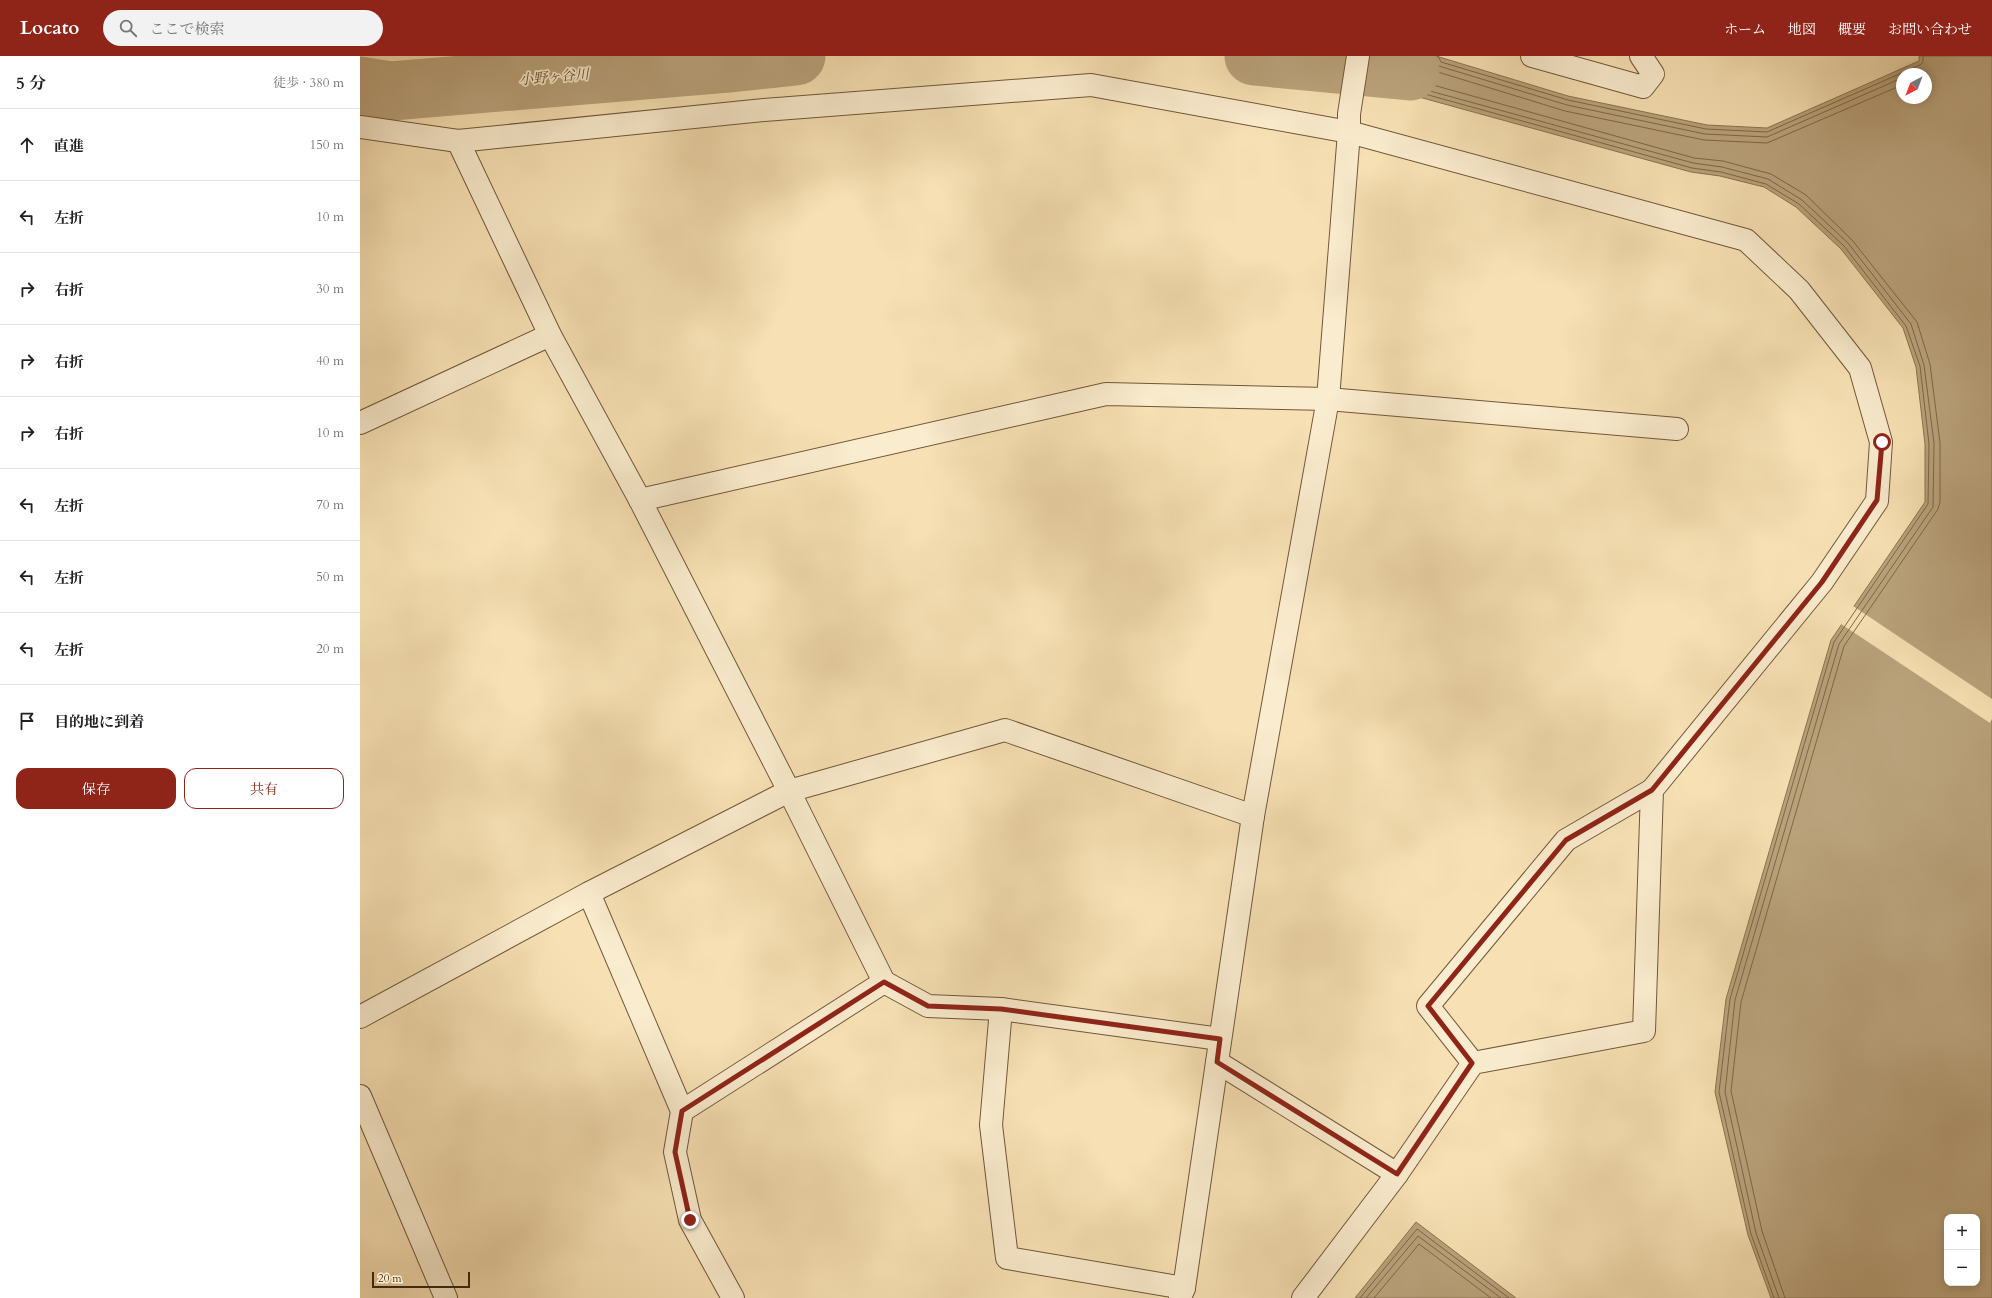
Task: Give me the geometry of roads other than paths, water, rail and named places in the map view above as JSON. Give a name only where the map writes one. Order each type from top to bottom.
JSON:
[{"type":"street","points":[[1001,1009],[991,1125],[1007,1258],[1182,1293],[1253,816],[1328,399],[1349,123],[1358,56]]},
{"type":"street","points":[[1532,56],[1643,87],[1653,74],[1641,56]]},
{"type":"street","points":[[360,128],[458,141],[764,110],[1091,85],[1349,123],[1746,240],[1799,290],[1860,368],[1882,442],[1877,500],[1822,582],[1652,790],[1566,840],[1428,1006],[1472,1063]]},
{"type":"street","points":[[458,141],[550,335],[640,500],[884,982],[928,1006],[1001,1009],[1220,1039]]},
{"type":"street","points":[[360,423],[550,335]]},
{"type":"street","points":[[640,500],[1106,394],[1328,399],[1677,429]]},
{"type":"street","points":[[360,1017],[589,893],[789,792],[1005,730],[1253,816]]},
{"type":"street","points":[[1303,1298],[1397,1174],[1472,1063],[1644,1031],[1652,790]]},
{"type":"street","points":[[589,893],[682,1111],[675,1152],[690,1220],[733,1298]]},
{"type":"street","points":[[682,1111],[884,982]]},
{"type":"street","points":[[1217,1062],[1397,1174]]},
{"type":"street","points":[[360,1096],[446,1298]]},
{"type":"water","points":[[1415,56],[1436,56],[1568,96],[1707,125],[1767,128],[1896,71],[1896,104],[1932,104],[1932,68],[1903,68],[1919,61],[1919,56],[1992,56],[1992,1298],[1771,1298],[1748,1235],[1715,1092],[1726,999],[1831,640],[1925,502],[1925,444],[1916,367],[1903,328],[1841,249],[1796,207],[1764,187],[1720,176],[1691,172],[1408,94],[1410,71]]},
{"type":"water","points":[[1416,1222],[1516,1298],[1355,1298]]},
{"type":"waterway","name":"小野ヶ谷川","points":[[360,86],[391,91],[796,56]]},
{"type":"waterway","name":"小野ヶ谷川","points":[[1254,56],[1410,71]]}]
